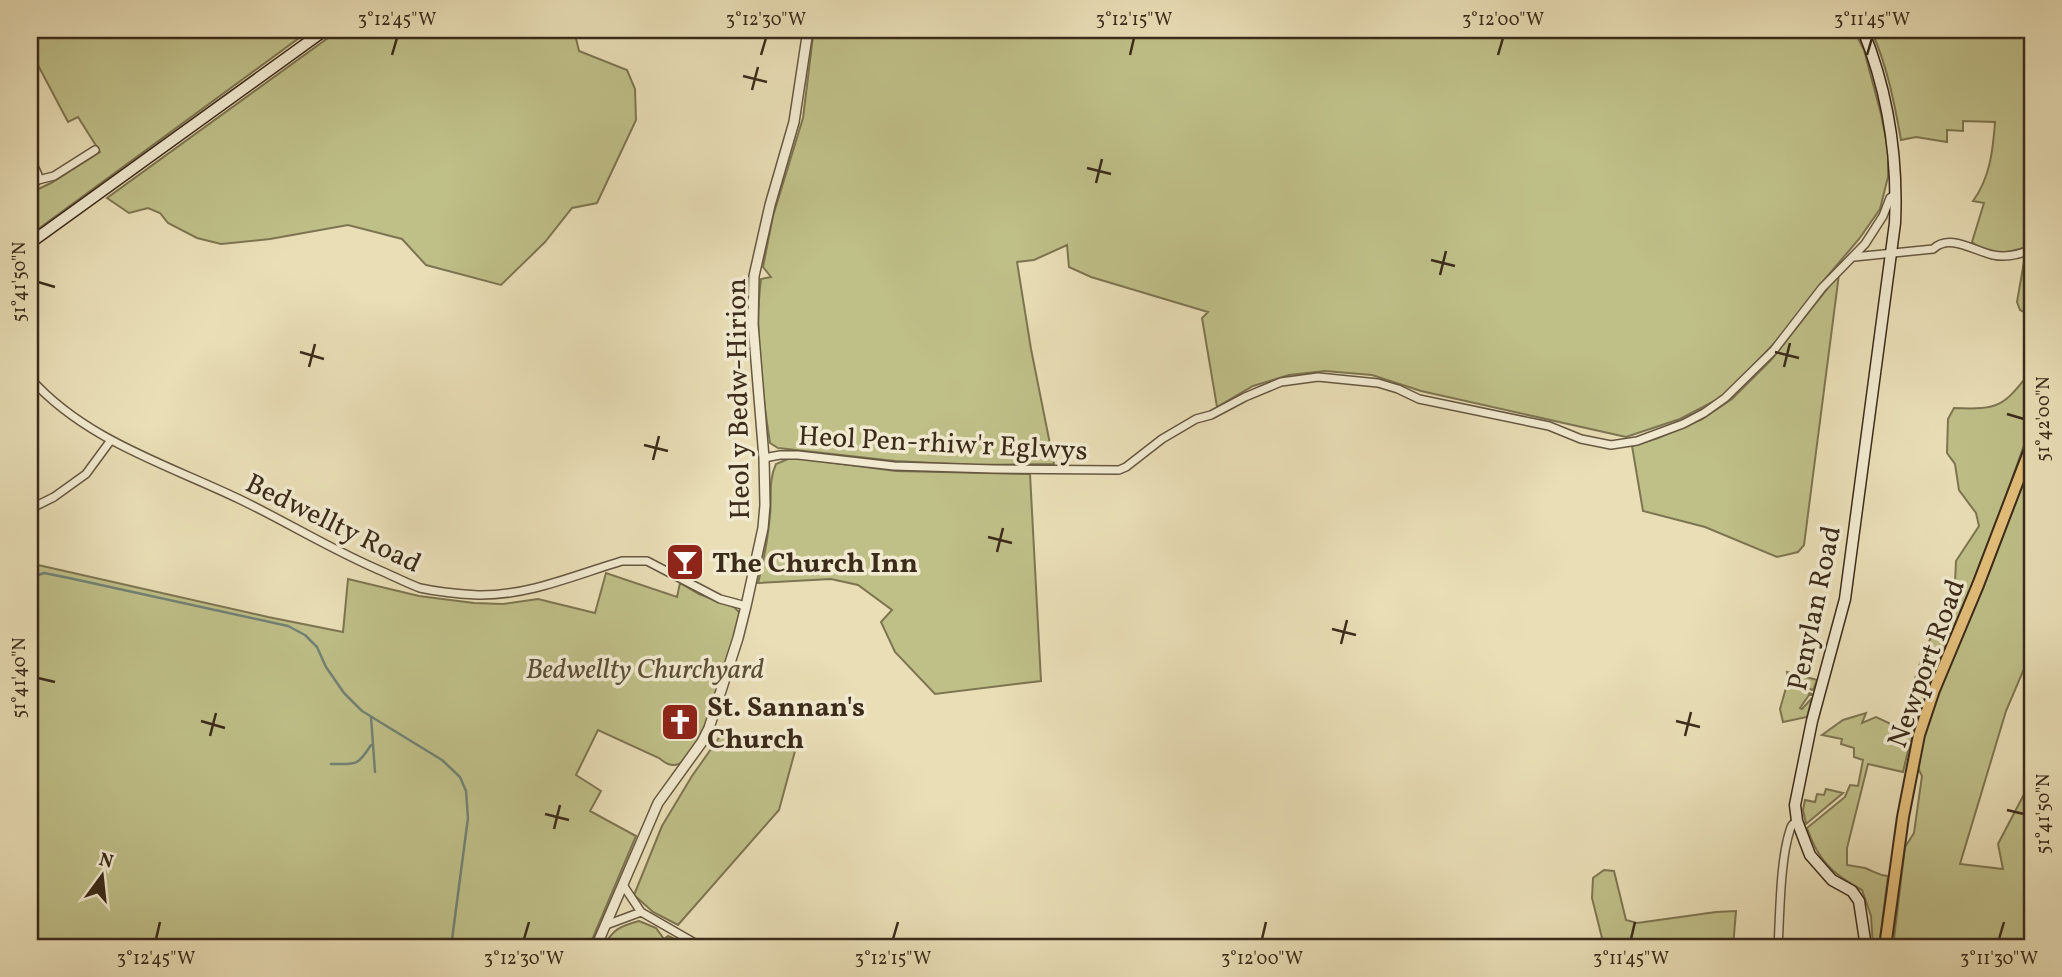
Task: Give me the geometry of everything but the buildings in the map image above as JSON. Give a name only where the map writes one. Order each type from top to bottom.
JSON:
[{"type":"main road","points":[[30,243],[325,30]]},
{"type":"main road","name":"Penylan Road","points":[[1863,30],[1887,108],[1894,147],[1896,194],[1892,253],[1845,599],[1812,721],[1795,805],[1797,821],[1810,855],[1832,880],[1857,896],[1866,947]]},
{"type":"main road","points":[[2025,30],[2032,40]]},
{"type":"main road","name":"Newport Road","points":[[1885,947],[1909,776],[1919,735],[1938,679],[1978,585],[2032,444]]},
{"type":"street","name":"Heol y Bedw-Hirion","points":[[596,947],[658,803],[709,728],[734,653],[746,606],[763,528],[765,505],[764,458],[753,324],[754,276],[770,205],[794,122],[808,30]]},
{"type":"street","points":[[37,180],[54,176],[95,150]]},
{"type":"street","points":[[30,158],[38,175],[30,188]]},
{"type":"street","name":"Heol Pen-rhiw'r Eglwys","points":[[764,458],[799,455],[894,466],[1119,470],[1182,425],[1212,415],[1281,382],[1318,377],[1378,383],[1419,399],[1549,426],[1581,439],[1611,445],[1637,441],[1683,424],[1726,398],[1774,351],[1822,288],[1853,257],[1875,230],[1890,198],[1896,194]]},
{"type":"street","points":[[1853,257],[1933,249],[1939,243],[1948,242],[1995,256],[2010,256],[2032,249]]},
{"type":"street","name":"Bedwellty Road","points":[[30,378],[76,420],[110,440],[241,500],[355,561],[420,587],[476,595],[501,594],[535,589],[609,565],[634,560],[647,561],[720,599],[746,606]]},
{"type":"street","points":[[30,509],[54,497],[86,474],[110,440]]},
{"type":"street","points":[[1778,947],[1784,866],[1790,830],[1797,821]]},
{"type":"street","points":[[623,885],[641,912],[702,947]]},
{"type":"street","points":[[606,925],[641,912]]},
{"type":"green space","points":[[30,30],[310,30],[30,235],[30,193],[100,152],[78,117],[68,122],[30,50]]},
{"type":"green space","points":[[339,30],[574,30],[579,51],[627,70],[635,89],[636,120],[597,203],[572,208],[545,242],[501,285],[426,265],[402,239],[348,225],[270,239],[221,244],[197,238],[168,223],[160,213],[148,208],[129,213],[107,198]]},
{"type":"green space","points":[[817,30],[1490,30],[1506,35],[1508,30],[1854,30],[1864,50],[1881,114],[1888,149],[1888,177],[1880,209],[1859,239],[1785,332],[1724,396],[1680,419],[1626,437],[1421,391],[1372,375],[1325,371],[1289,375],[1253,386],[1217,407],[1202,318],[1208,312],[1091,277],[1069,267],[1067,245],[1034,260],[1017,262],[1054,464],[973,465],[895,461],[778,448],[770,443],[764,403],[759,299],[761,279],[771,277],[763,267],[773,216],[803,118],[813,36],[816,36]]},
{"type":"green space","points":[[1871,30],[2018,30],[2032,50],[2032,245],[2009,252],[1993,252],[1985,251],[1972,242],[1984,203],[1973,201],[1987,173],[1995,122],[1963,121],[1963,131],[1947,130],[1947,142],[1916,137],[1901,140],[1886,70]]},
{"type":"green space","points":[[2032,253],[2032,286],[2028,301],[2032,302],[2032,316],[2020,310],[2017,302],[2025,256]]},
{"type":"green space","points":[[1839,274],[1804,545],[1798,552],[1777,557],[1705,527],[1643,511],[1632,446],[1702,419],[1732,399],[1771,360]]},
{"type":"green space","points":[[2032,370],[2032,423],[1984,557],[1931,681],[1903,772],[1868,764],[1847,848],[1847,865],[1888,876],[1879,947],[1873,947],[1871,916],[1862,890],[1827,865],[1807,828],[1845,797],[1850,785],[1858,786],[1863,760],[1854,757],[1854,748],[1841,744],[1842,739],[1822,735],[1843,720],[1866,713],[1862,723],[1876,717],[1898,731],[1924,651],[1946,609],[1955,583],[1956,561],[1979,526],[1976,513],[1959,490],[1955,464],[1947,453],[1948,419],[1954,408],[1982,408],[2000,403]]},
{"type":"green space","points":[[797,458],[896,471],[1030,474],[1041,681],[935,694],[895,652],[881,622],[892,610],[858,585],[831,579],[758,583],[768,532],[774,470],[776,464]]},
{"type":"green space","points":[[2032,459],[2032,650],[2006,711],[1960,864],[2003,869],[1998,844],[2032,779],[2032,947],[1893,947],[1905,847],[1914,833],[1922,776],[1917,766],[1926,727],[1942,680],[1990,570]]},
{"type":"green space","points":[[38,565],[343,632],[348,579],[419,596],[503,604],[538,599],[595,613],[606,573],[677,597],[680,583],[699,594],[734,607],[740,618],[707,720],[688,756],[679,764],[671,765],[598,730],[576,775],[601,791],[590,811],[636,836],[589,947],[30,947],[30,568]]},
{"type":"green space","points":[[1787,672],[1817,680],[1813,690],[1806,688],[1805,692],[1812,695],[1809,695],[1800,708],[1812,698],[1807,717],[1783,722],[1780,709],[1788,681]]},
{"type":"green space","name":"Bedwellty Churchyard","points":[[721,735],[795,751],[779,810],[678,925],[653,912],[634,895],[662,826]]},
{"type":"green space","points":[[1826,789],[1843,793],[1806,824],[1803,810],[1805,800],[1815,802],[1817,794],[1824,795]]},
{"type":"green space","points":[[1604,870],[1614,871],[1626,920],[1637,923],[1736,911],[1733,947],[1608,947],[1603,942],[1592,898],[1593,878]]},
{"type":"green space","points":[[639,921],[656,928],[664,939],[668,936],[691,947],[604,947],[618,929]]},
{"type":"waterway","points":[[30,578],[44,573],[69,578],[288,626],[305,635],[317,647],[326,667],[344,693],[362,711],[442,760],[460,777],[466,791],[468,818],[451,947]]},
{"type":"waterway","points":[[371,717],[375,772]]},
{"type":"waterway","points":[[331,764],[355,763],[371,745]]},
{"type":"place","name":"The Church Inn","points":[[685,562]]},
{"type":"place","name":"St. Sannan's Church","points":[[680,722]]}]
